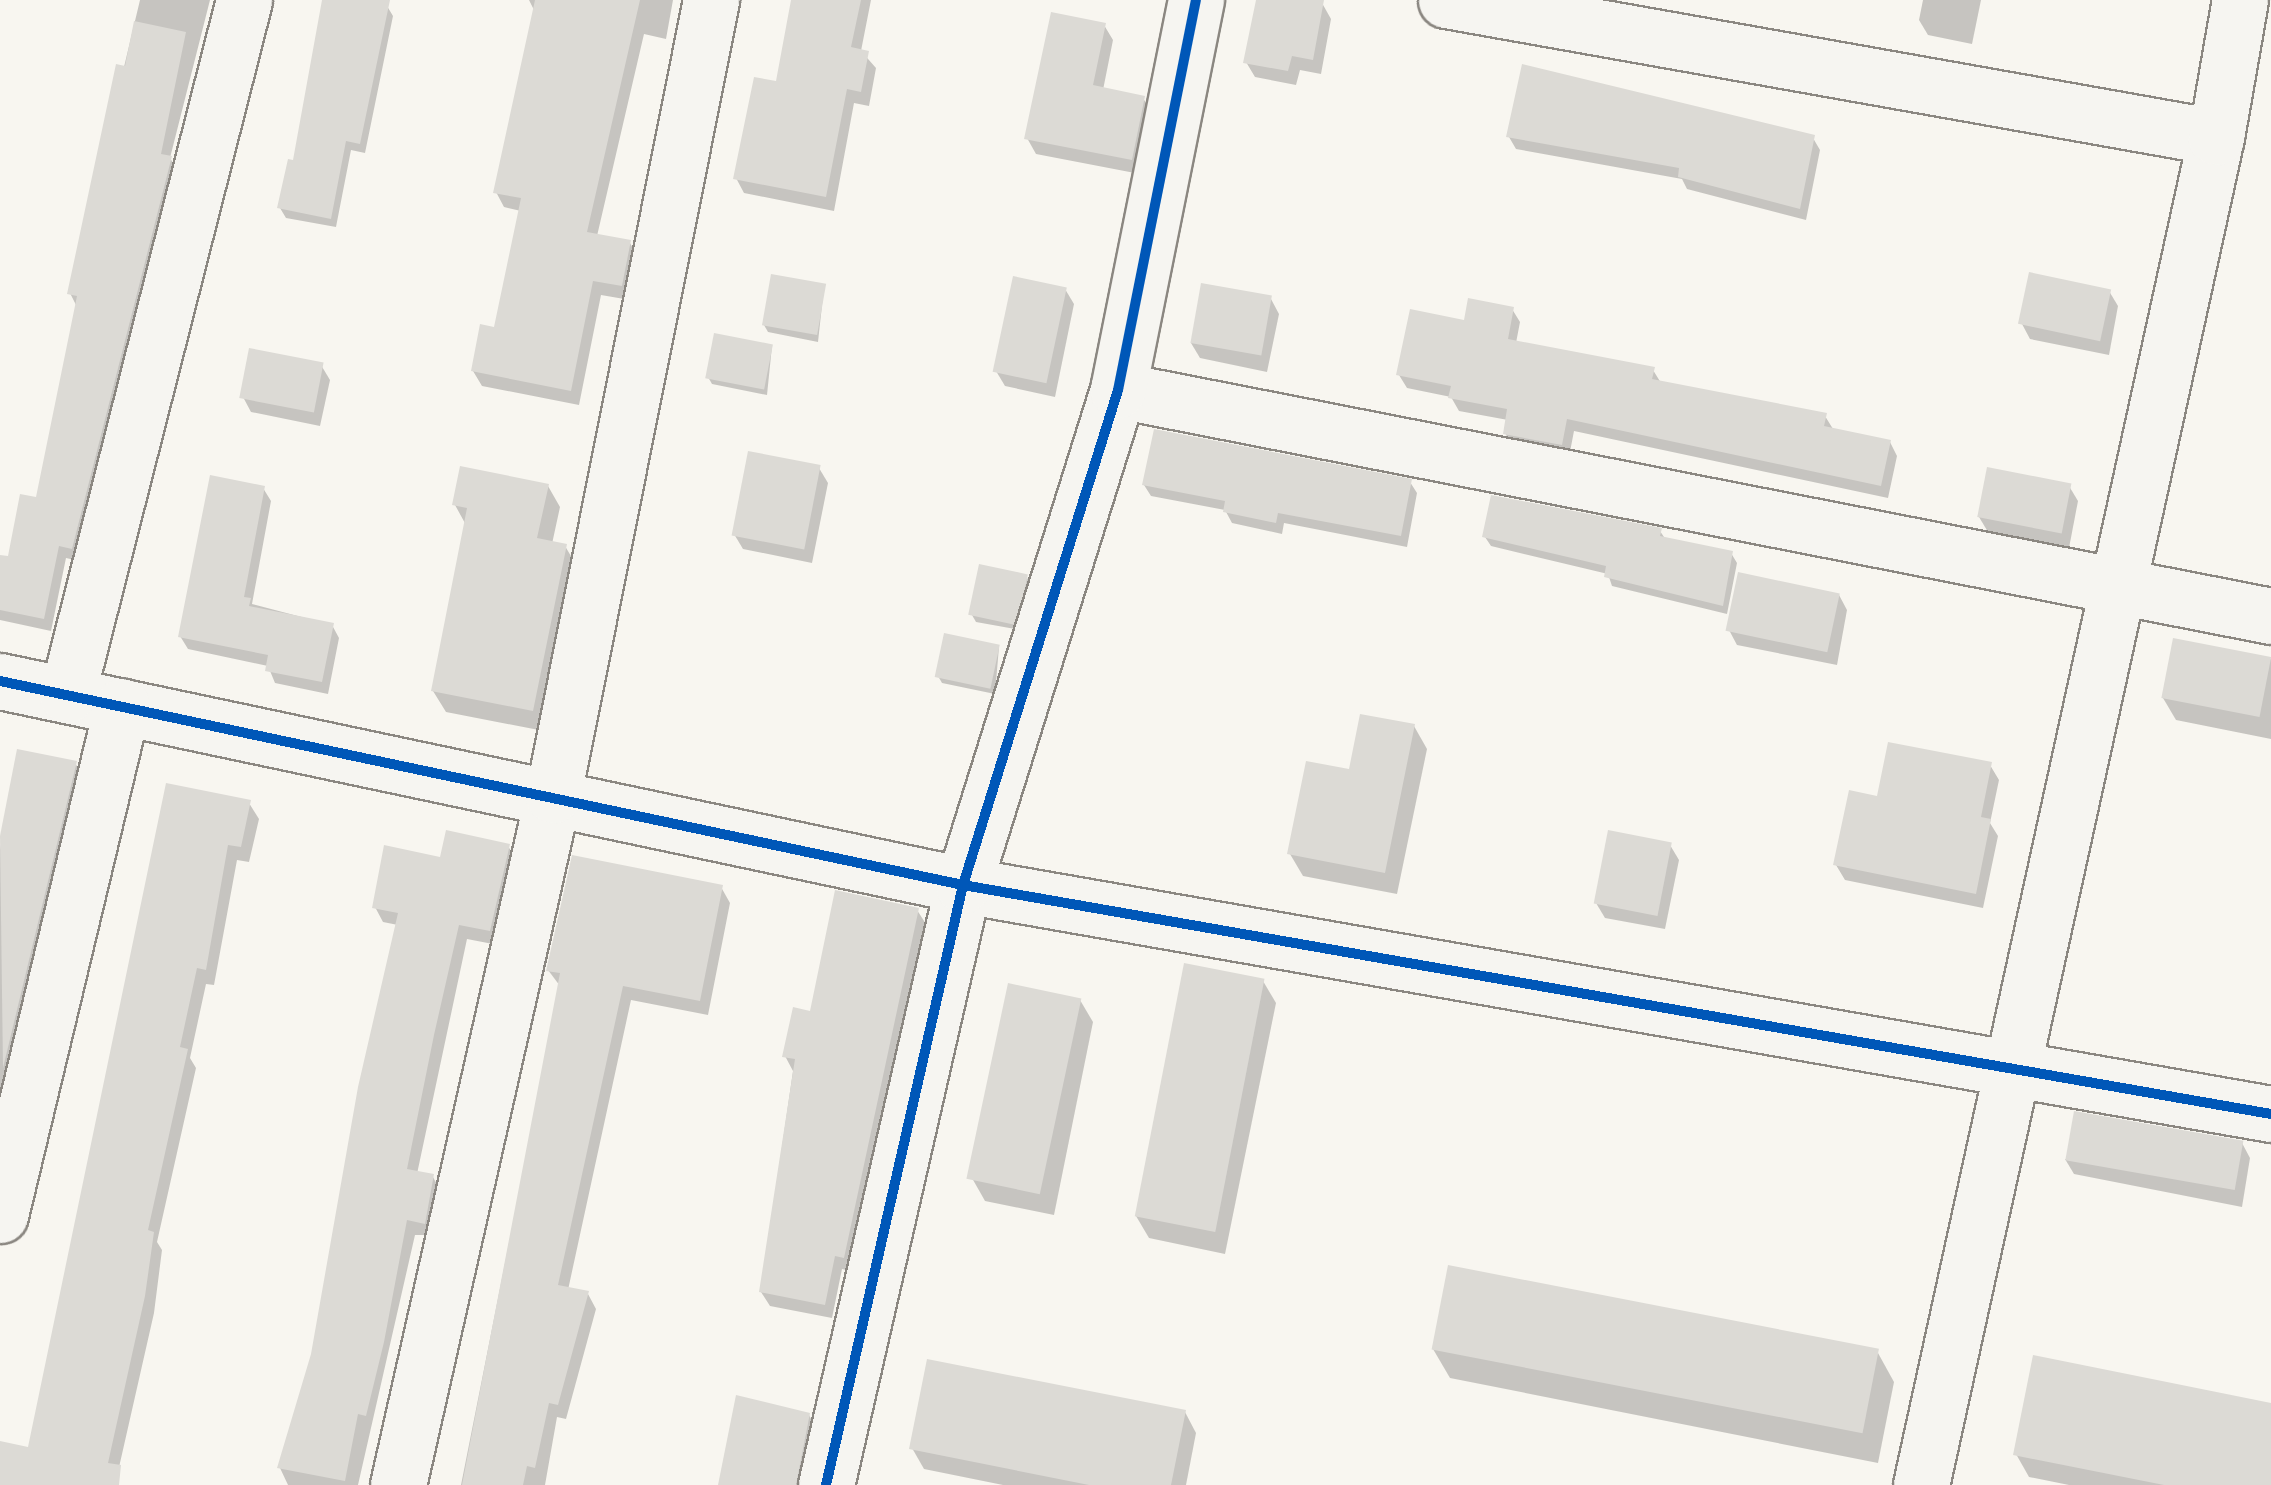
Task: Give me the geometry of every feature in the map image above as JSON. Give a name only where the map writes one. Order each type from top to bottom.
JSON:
[{"type":"street","points":[[67,695],[244,0]]},
{"type":"street","points":[[398,1485],[552,795],[710,0]]},
{"type":"street","points":[[826,1485],[963,885],[1118,390],[1196,0]]},
{"type":"street","points":[[1446,0],[2216,137]]},
{"type":"street","points":[[1921,1485],[2216,137],[2240,0]]},
{"type":"street","points":[[1118,390],[2271,616]]},
{"type":"street","points":[[0,681],[963,885],[2009,1072],[2271,1114]]},
{"type":"street","points":[[0,1215],[122,706]]},
{"type":"building","points":[[322,0],[390,0],[360,144],[346,141],[331,219],[277,208],[288,159],[293,160]]},
{"type":"building","points":[[535,0],[640,0],[587,232],[631,240],[622,286],[593,281],[571,391],[471,371],[480,324],[494,327],[521,198],[493,193]]},
{"type":"building","points":[[791,0],[861,0],[851,47],[869,51],[861,92],[847,89],[826,197],[733,179],[754,77],[776,81]]},
{"type":"building","points":[[1256,0],[1324,0],[1313,60],[1292,56],[1288,71],[1243,63]]},
{"type":"building","points":[[1051,12],[1106,23],[1093,85],[1145,96],[1132,160],[1024,139]]},
{"type":"building","points":[[134,21],[186,32],[161,154],[172,156],[72,549],[59,546],[44,619],[0,610],[0,555],[8,556],[20,494],[36,497],[77,296],[67,294],[116,64],[125,66]]},
{"type":"building","points":[[1522,64],[1815,135],[1800,209],[1678,177],[1679,168],[1506,137]]},
{"type":"building","points":[[2029,272],[2111,289],[2100,341],[2018,324]]},
{"type":"building","points":[[771,274],[826,284],[817,335],[762,325]]},
{"type":"building","points":[[1013,276],[1067,287],[1046,383],[993,372]]},
{"type":"building","points":[[1201,283],[1272,296],[1261,356],[1190,343]]},
{"type":"building","points":[[1468,298],[1514,307],[1508,339],[1655,367],[1652,379],[1827,413],[1824,426],[1891,440],[1881,486],[1567,419],[1562,445],[1503,434],[1507,409],[1448,398],[1451,386],[1396,375],[1410,309],[1464,320]]},
{"type":"building","points":[[714,333],[773,344],[764,390],[705,378]]},
{"type":"building","points":[[249,348],[324,363],[314,413],[239,398]]},
{"type":"building","points":[[1154,429],[1412,479],[1401,536],[1278,513],[1276,523],[1223,512],[1225,501],[1142,485]]},
{"type":"building","points":[[748,451],[821,465],[804,550],[732,535]]},
{"type":"building","points":[[460,466],[549,484],[537,538],[567,544],[533,711],[431,691],[467,508],[452,505]]},
{"type":"building","points":[[1987,467],[2071,483],[2062,533],[1977,517]]},
{"type":"building","points":[[210,475],[265,486],[244,597],[251,598],[249,606],[334,623],[322,682],[265,671],[268,655],[178,637]]},
{"type":"building","points":[[1491,495],[1662,528],[1660,536],[1733,551],[1723,606],[1604,577],[1606,566],[1482,537]]},
{"type":"building","points":[[979,564],[1028,574],[1017,625],[968,615]]},
{"type":"building","points":[[1738,572],[1840,594],[1827,652],[1726,631]]},
{"type":"building","points":[[944,633],[1000,645],[990,689],[935,677]]},
{"type":"building","points":[[2173,638],[2271,657],[2260,717],[2161,698]]},
{"type":"building","points":[[1360,714],[1415,724],[1385,873],[1287,854],[1306,761],[1349,769]]},
{"type":"building","points":[[1888,742],[1992,762],[1981,817],[1991,819],[1976,894],[1833,865],[1849,790],[1877,796]]},
{"type":"building","points":[[17,749],[77,761],[3,1068],[0,836]]},
{"type":"building","points":[[166,783],[251,800],[241,847],[228,845],[206,970],[197,968],[180,1047],[188,1049],[148,1230],[154,1232],[145,1296],[108,1463],[121,1465],[119,1485],[0,1485],[0,1441],[28,1447]]},
{"type":"building","points":[[446,830],[510,844],[490,931],[459,925],[434,1035],[407,1169],[434,1174],[425,1224],[407,1220],[384,1342],[366,1416],[358,1414],[345,1481],[277,1468],[311,1354],[358,1087],[398,913],[372,908],[384,845],[440,857]]},
{"type":"building","points":[[1608,830],[1672,842],[1657,916],[1594,904]]},
{"type":"building","points":[[572,855],[723,885],[700,1001],[623,986],[558,1285],[589,1291],[558,1405],[549,1403],[535,1468],[527,1466],[523,1485],[462,1485],[560,973],[546,971]]},
{"type":"building","points":[[835,890],[919,908],[844,1258],[835,1256],[825,1305],[759,1292],[795,1059],[782,1057],[793,1007],[810,1011]]},
{"type":"building","points":[[1184,963],[1264,979],[1215,1232],[1135,1216]]},
{"type":"building","points":[[1008,983],[1081,999],[1040,1194],[966,1179]]},
{"type":"building","points":[[2074,1111],[2243,1141],[2235,1190],[2065,1160]]},
{"type":"building","points":[[1448,1265],[1879,1349],[1863,1433],[1432,1349]]},
{"type":"building","points":[[2033,1355],[2271,1403],[2271,1485],[2164,1485],[2013,1455]]},
{"type":"building","points":[[927,1359],[1186,1410],[1171,1485],[1089,1485],[909,1449]]},
{"type":"building","points":[[736,1395],[810,1413],[796,1485],[718,1485]]},
{"type":"cycle path","points":[[826,1485],[963,885],[1118,390],[1196,0]]},
{"type":"cycle path","points":[[0,681],[963,885],[2271,1114]]}]
